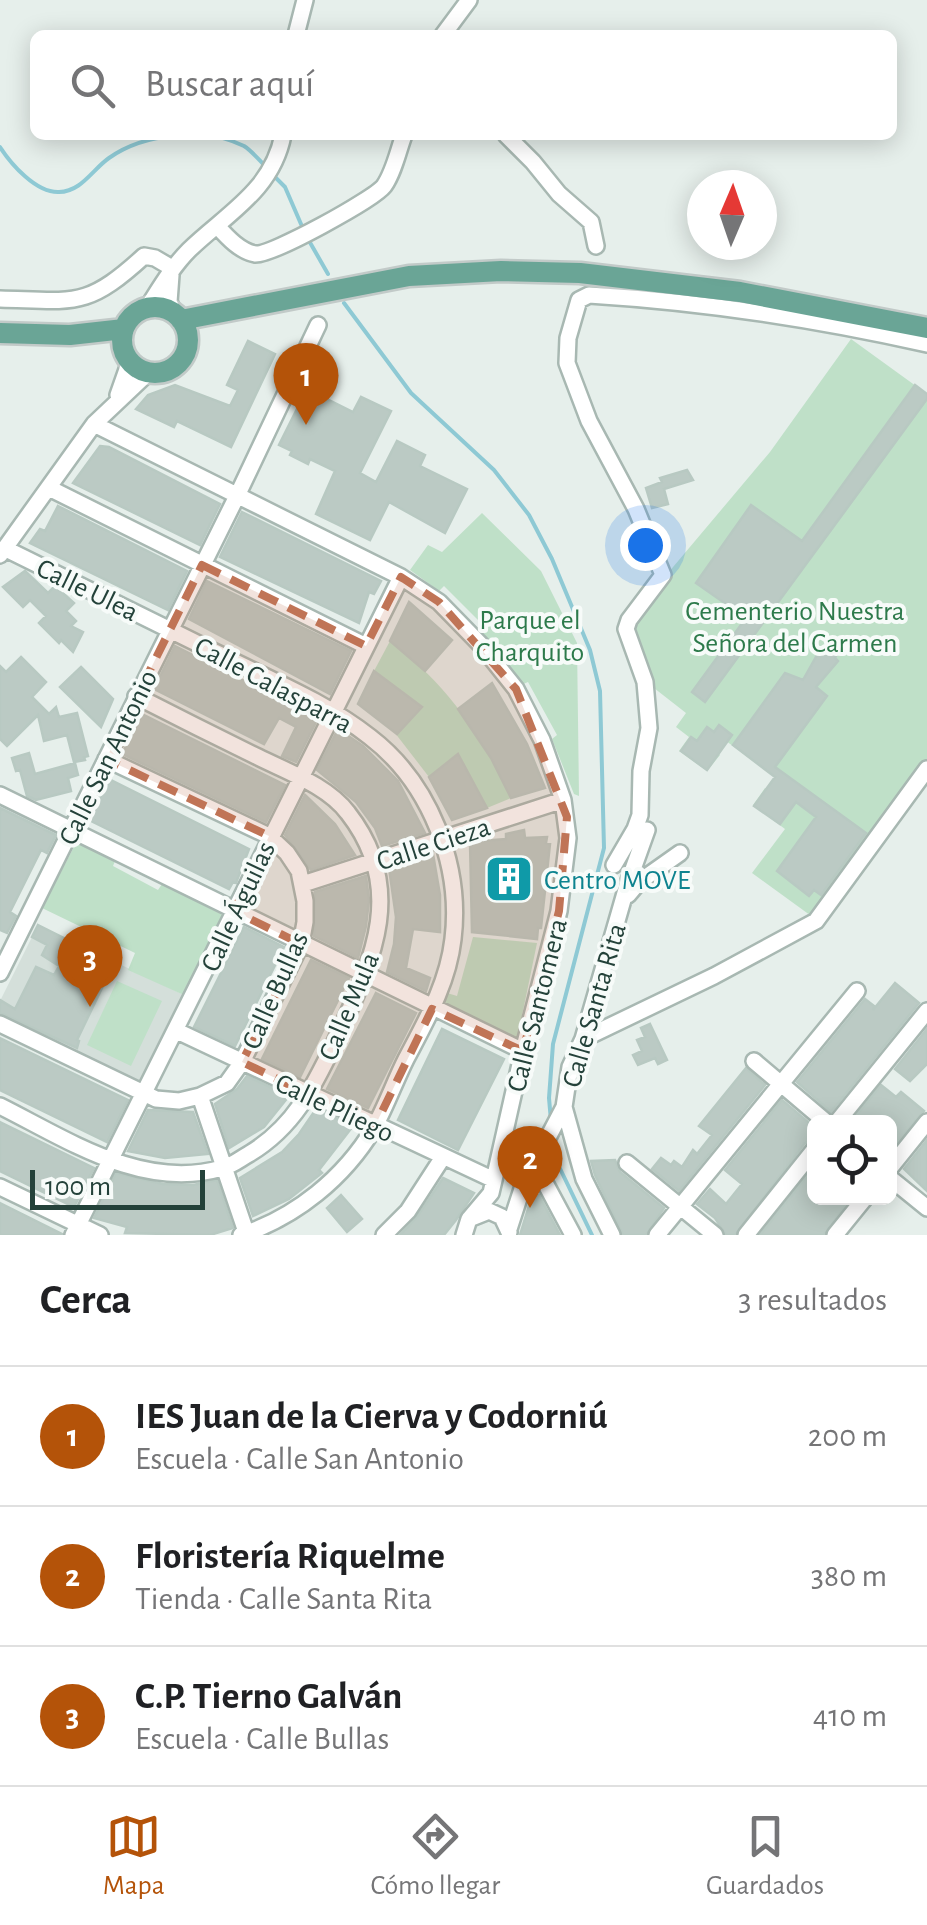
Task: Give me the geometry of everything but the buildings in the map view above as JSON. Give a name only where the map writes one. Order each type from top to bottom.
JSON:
[{"type":"main road","points":[[181,324],[311,293],[409,276],[501,271],[580,272],[740,292],[927,328]]},
{"type":"main road","points":[[0,333],[70,336],[126,346],[149,372],[162,372],[178,364],[187,347],[181,324],[166,309],[147,308],[137,312],[126,346]]},
{"type":"street","points":[[297,30],[306,0]]},
{"type":"street","points":[[447,30],[469,0]]},
{"type":"street","points":[[218,227],[244,250],[258,254],[277,250],[374,196],[388,179],[402,140]]},
{"type":"street","points":[[511,140],[559,194],[592,222],[596,246]]},
{"type":"street","points":[[147,308],[172,268],[262,183],[281,143]]},
{"type":"street","points":[[0,299],[80,300],[107,288],[144,256],[172,268]]},
{"type":"street","points":[[172,268],[168,302],[181,324]]},
{"type":"street","points":[[614,865],[640,815],[641,771],[649,728],[644,682],[626,629],[628,620],[663,575],[636,509],[589,422],[567,363],[568,338],[579,300],[589,295],[694,304],[831,324],[927,344]]},
{"type":"street","name":"Calle San Antonio","points":[[0,973],[6,945],[71,830],[238,496],[318,325]]},
{"type":"street","points":[[113,405],[126,381],[126,346]]},
{"type":"street","points":[[3,552],[94,424],[149,372]]},
{"type":"street","name":"Calle Santomera","points":[[94,424],[401,576],[439,602],[516,689],[542,740],[563,800],[568,838],[559,911],[492,1187],[465,1229]]},
{"type":"street","points":[[49,488],[366,646]]},
{"type":"street","name":"Calle Ulea","points":[[3,552],[170,630]]},
{"type":"street","name":"Calle Águilas","points":[[75,1230],[401,576]]},
{"type":"street","name":"Calle Calasparra","points":[[170,630],[335,712],[396,759],[431,813],[442,838],[454,903],[453,940],[432,1009],[375,1126],[332,1181],[295,1211],[245,1234]]},
{"type":"street","name":"Calle Mula","points":[[0,1106],[110,1160],[172,1173],[224,1168],[269,1142],[289,1124],[310,1095],[366,977],[376,945],[379,910],[374,862],[346,810],[301,779],[136,696]]},
{"type":"street","points":[[106,760],[269,836],[287,852],[302,884]]},
{"type":"street","points":[[583,1039],[816,921],[927,769]]},
{"type":"street","points":[[0,796],[523,1051]]},
{"type":"street","name":"Calle Cieza","points":[[302,884],[563,800]]},
{"type":"street","name":"Calle Santa Rita","points":[[509,1232],[532,1162],[564,1107],[570,1067],[583,1039],[647,830]]},
{"type":"street","points":[[622,902],[639,882],[680,852]]},
{"type":"street","name":"Calle Bullas","points":[[200,1096],[227,1083],[242,1062],[301,944],[305,922],[302,884]]},
{"type":"street","points":[[657,1235],[857,991]]},
{"type":"street","points":[[843,1115],[927,1011]]},
{"type":"street","points":[[0,1024],[143,1096],[178,1101],[200,1096],[245,1234]]},
{"type":"street","name":"Calle Pliego","points":[[177,1031],[442,1157],[492,1187]]},
{"type":"street","points":[[754,1061],[818,1115]]},
{"type":"street","points":[[564,1107],[584,1178],[612,1235]]},
{"type":"street","points":[[897,1159],[927,1122]]},
{"type":"street","points":[[384,1235],[408,1211],[442,1157]]},
{"type":"street","points":[[499,1159],[532,1162],[574,1235]]},
{"type":"street","points":[[746,1235],[807,1159]]},
{"type":"street","points":[[627,1163],[715,1235]]},
{"type":"street","points":[[897,1184],[927,1208]]},
{"type":"street","points":[[0,1187],[75,1230],[100,1235]]},
{"type":"street","name":"Calle Santomera","points":[[492,1187],[496,1213]]},
{"type":"street","points":[[835,1235],[860,1205]]},
{"type":"street","points":[[465,1229],[481,1212],[496,1213],[509,1232]]},
{"type":"highlighted area","points":[[202,565],[366,646],[401,577],[439,602],[516,689],[567,817],[559,911],[523,1051],[432,1009],[375,1126],[242,1062],[301,944],[234,911],[269,836],[106,759]]},
{"type":"shaded area","points":[[38,925],[186,996],[141,1084],[0,1013],[0,1001]]},
{"type":"green space","name":"Cementerio Nuestra Señora del Carmen","points":[[851,339],[927,394],[927,762],[814,918],[752,873],[785,829],[753,805],[765,788],[771,792],[779,780],[722,738],[713,749],[720,755],[707,771],[679,751],[689,737],[676,727],[686,713],[654,688],[631,630],[633,622],[672,577],[668,573],[770,452]]},
{"type":"green space","name":"Parque el Charquito","points":[[482,513],[541,571],[577,643],[579,796],[574,794],[552,739],[557,735],[528,682],[521,685],[478,630],[483,625],[444,586],[439,591],[410,570],[428,545],[442,552]]},
{"type":"green space","points":[[390,641],[428,674],[461,712],[489,753],[511,798],[487,808],[458,755],[429,777],[395,733],[422,706],[374,671]]},
{"type":"green space","points":[[76,843],[115,861],[113,866],[158,890],[162,884],[225,916],[186,996],[128,970],[135,953],[42,908]]},
{"type":"green space","points":[[473,937],[537,943],[517,1040],[443,1006],[447,993],[457,996]]},
{"type":"green space","points":[[117,981],[162,1001],[131,1066],[87,1045]]},
{"type":"waterway","points":[[0,147],[33,183],[59,192],[80,184],[123,150],[150,140]]},
{"type":"waterway","points":[[229,140],[247,148],[266,167]]},
{"type":"waterway","points":[[272,174],[285,187],[304,231]]},
{"type":"waterway","points":[[308,239],[328,274]]},
{"type":"waterway","points":[[344,303],[411,393],[494,470],[529,515],[590,650],[600,691],[604,848],[553,1044],[551,1121]]},
{"type":"waterway","points":[[552,1140],[553,1154],[592,1235]]},
{"type":"place","name":"IES Juan de la Cierva y Codorniú","points":[[306,425]]},
{"type":"place","name":"Centro MOVE","points":[[509,879]]},
{"type":"place","name":"C.P. Tierno Galván","points":[[90,1007]]},
{"type":"place","name":"Floristería Riquelme","points":[[530,1208]]}]
